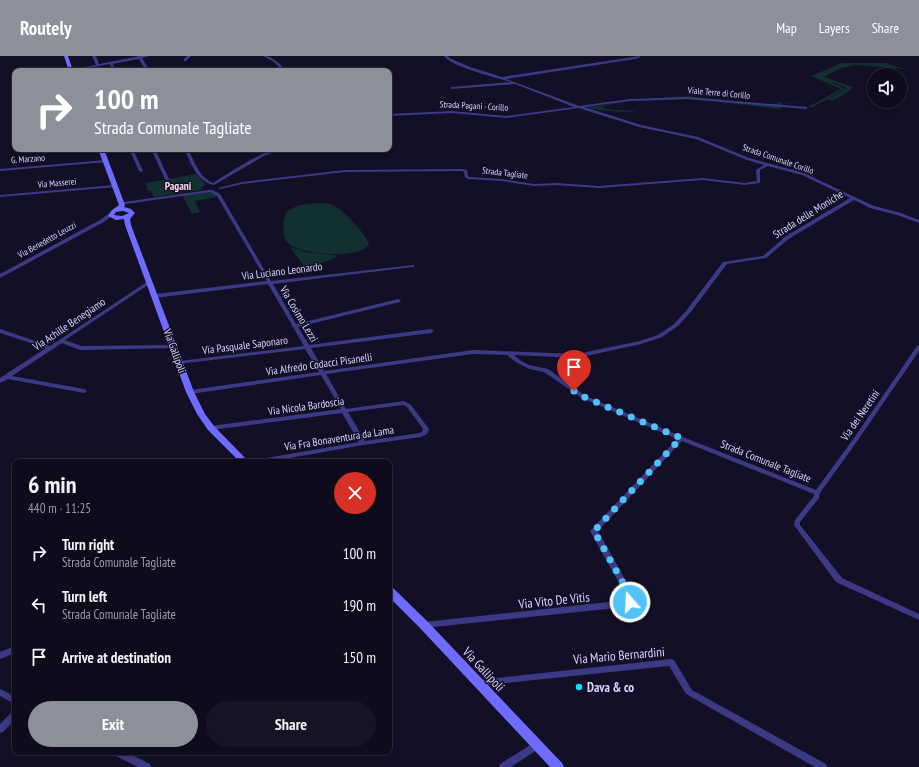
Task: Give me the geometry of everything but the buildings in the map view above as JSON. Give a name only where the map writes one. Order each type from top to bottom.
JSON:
[{"type":"main road","points":[[66,56],[72,68]]},
{"type":"main road","points":[[69,56],[72,68]]},
{"type":"main road","points":[[104,152],[106,162],[122,205],[114,215]]},
{"type":"main road","points":[[105,152],[129,212],[114,215]]},
{"type":"main road","name":"Via Gallipoli","points":[[129,212],[127,218],[128,225],[190,392],[201,414],[211,428],[242,459]]},
{"type":"main road","points":[[114,215],[124,220],[128,225]]},
{"type":"main road","name":"Via Gallipoli","points":[[392,594],[424,625],[558,767]]},
{"type":"street","points":[[94,56],[97,66]]},
{"type":"street","points":[[87,68],[148,56]]},
{"type":"street","points":[[185,60],[189,56]]},
{"type":"street","points":[[264,56],[275,61],[282,68]]},
{"type":"street","name":"Strada Comunale Corillo","points":[[446,56],[448,59],[463,64],[467,67],[517,83],[582,108],[640,126],[697,138],[748,159],[803,174],[852,199],[919,222]]},
{"type":"street","points":[[501,78],[636,58],[638,56]]},
{"type":"street","points":[[140,58],[146,68]]},
{"type":"street","points":[[110,63],[112,68]]},
{"type":"street","points":[[452,88],[517,83]]},
{"type":"street","name":"Viale Terre di Corillo","points":[[582,108],[633,100],[696,98],[806,108]]},
{"type":"street","points":[[564,110],[574,107],[573,105]]},
{"type":"street","name":"Strada Pagani - Corillo","points":[[392,115],[452,112],[500,117],[582,108]]},
{"type":"street","points":[[132,152],[142,171]]},
{"type":"street","points":[[154,152],[167,179]]},
{"type":"street","points":[[188,152],[208,188]]},
{"type":"street","points":[[126,203],[200,191],[208,188],[263,155],[271,152]]},
{"type":"street","name":"G. Marzano","points":[[0,170],[106,162]]},
{"type":"street","name":"Strada Tagliate","points":[[220,187],[345,171],[462,170],[466,171],[466,176],[468,178],[502,180],[534,185],[610,187],[703,179],[745,184],[759,182],[758,170],[768,164]]},
{"type":"street","points":[[238,171],[234,180],[242,183]]},
{"type":"street","points":[[220,187],[219,183],[222,180]]},
{"type":"street","points":[[222,180],[222,184],[229,185]]},
{"type":"street","points":[[214,184],[220,187]]},
{"type":"street","name":"Via Masserei","points":[[0,196],[115,186]]},
{"type":"street","points":[[208,188],[220,187]]},
{"type":"street","name":"Via Cosimo Lezzi","points":[[219,196],[220,187]]},
{"type":"street","name":"Via Cosimo Lezzi","points":[[208,188],[219,196],[363,443]]},
{"type":"street","name":"Strada delle Moniche","points":[[511,354],[577,356],[641,342],[660,336],[669,331],[688,312],[725,263],[764,257],[770,254],[777,244],[810,222],[852,199]]},
{"type":"street","name":"Via Benedetto Leuzzi","points":[[0,276],[114,215]]},
{"type":"street","name":"Via Luciano Leonardo","points":[[155,296],[412,266]]},
{"type":"street","name":"Via Achille Benegiamo","points":[[0,381],[149,283]]},
{"type":"street","points":[[294,326],[398,301]]},
{"type":"street","points":[[0,331],[51,348]]},
{"type":"street","name":"Via Pasquale Saponaro","points":[[180,363],[431,331]]},
{"type":"street","points":[[62,341],[80,348],[174,347]]},
{"type":"street","name":"Via dei Neretini","points":[[817,493],[919,347]]},
{"type":"street","name":"Via Alfredo Codacci Pisanelli","points":[[190,392],[473,352],[511,354]]},
{"type":"street","name":"Strada Comunale Tagliate","points":[[511,354],[511,356],[518,362],[534,368],[546,370],[584,397],[817,493],[817,496],[797,522],[797,525],[839,580],[919,617]]},
{"type":"street","points":[[8,376],[84,392]]},
{"type":"street","name":"Via Nicola Bardoscia","points":[[211,428],[404,403],[409,406],[426,429],[425,433]]},
{"type":"street","name":"Via Fra Bonaventura da Lama","points":[[272,459],[363,443],[421,435],[425,433]]},
{"type":"street","name":"Via Vito De Vitis","points":[[424,625],[626,604],[630,602],[631,597],[594,531],[681,438]]},
{"type":"street","points":[[0,656],[12,650]]},
{"type":"street","name":"Via Mario Bernardini","points":[[478,683],[671,662],[688,692],[823,767]]},
{"type":"street","points":[[0,692],[12,698]]},
{"type":"street","points":[[0,729],[12,718]]},
{"type":"street","points":[[503,767],[538,746]]},
{"type":"street","points":[[123,755],[147,767]]},
{"type":"green space","points":[[842,63],[888,63],[887,64],[903,68],[855,65],[841,68],[824,77],[853,87],[834,100],[827,100],[846,89],[845,87],[830,81],[845,89],[813,107],[808,107],[841,89],[811,76]]},
{"type":"green space","points":[[687,96],[764,104],[777,104],[777,102],[806,104],[781,103],[781,109],[691,99],[632,101]]},
{"type":"green space","points":[[626,102],[603,106],[604,109],[638,111],[627,112],[597,110],[586,107]]},
{"type":"green space","points":[[196,174],[205,184],[201,190],[154,197],[151,191],[148,191],[145,183]]},
{"type":"green space","points":[[208,192],[215,194],[217,197],[195,201],[200,212],[192,214],[182,195]]},
{"type":"green space","points":[[328,203],[333,205],[344,213],[359,229],[369,244],[364,249],[354,252],[329,254],[303,250],[287,242],[284,236],[284,219],[286,212],[299,205]]},
{"type":"green space","points":[[290,247],[306,252],[335,255],[337,257],[310,269],[303,265]]},
{"type":"place","name":"Dava & co","points":[[579,687]]},
{"type":"district","name":"Pagani","points":[[178,186]]},
{"type":"route","points":[[574,391],[584,397],[681,438],[594,531],[631,597],[630,602]]}]
